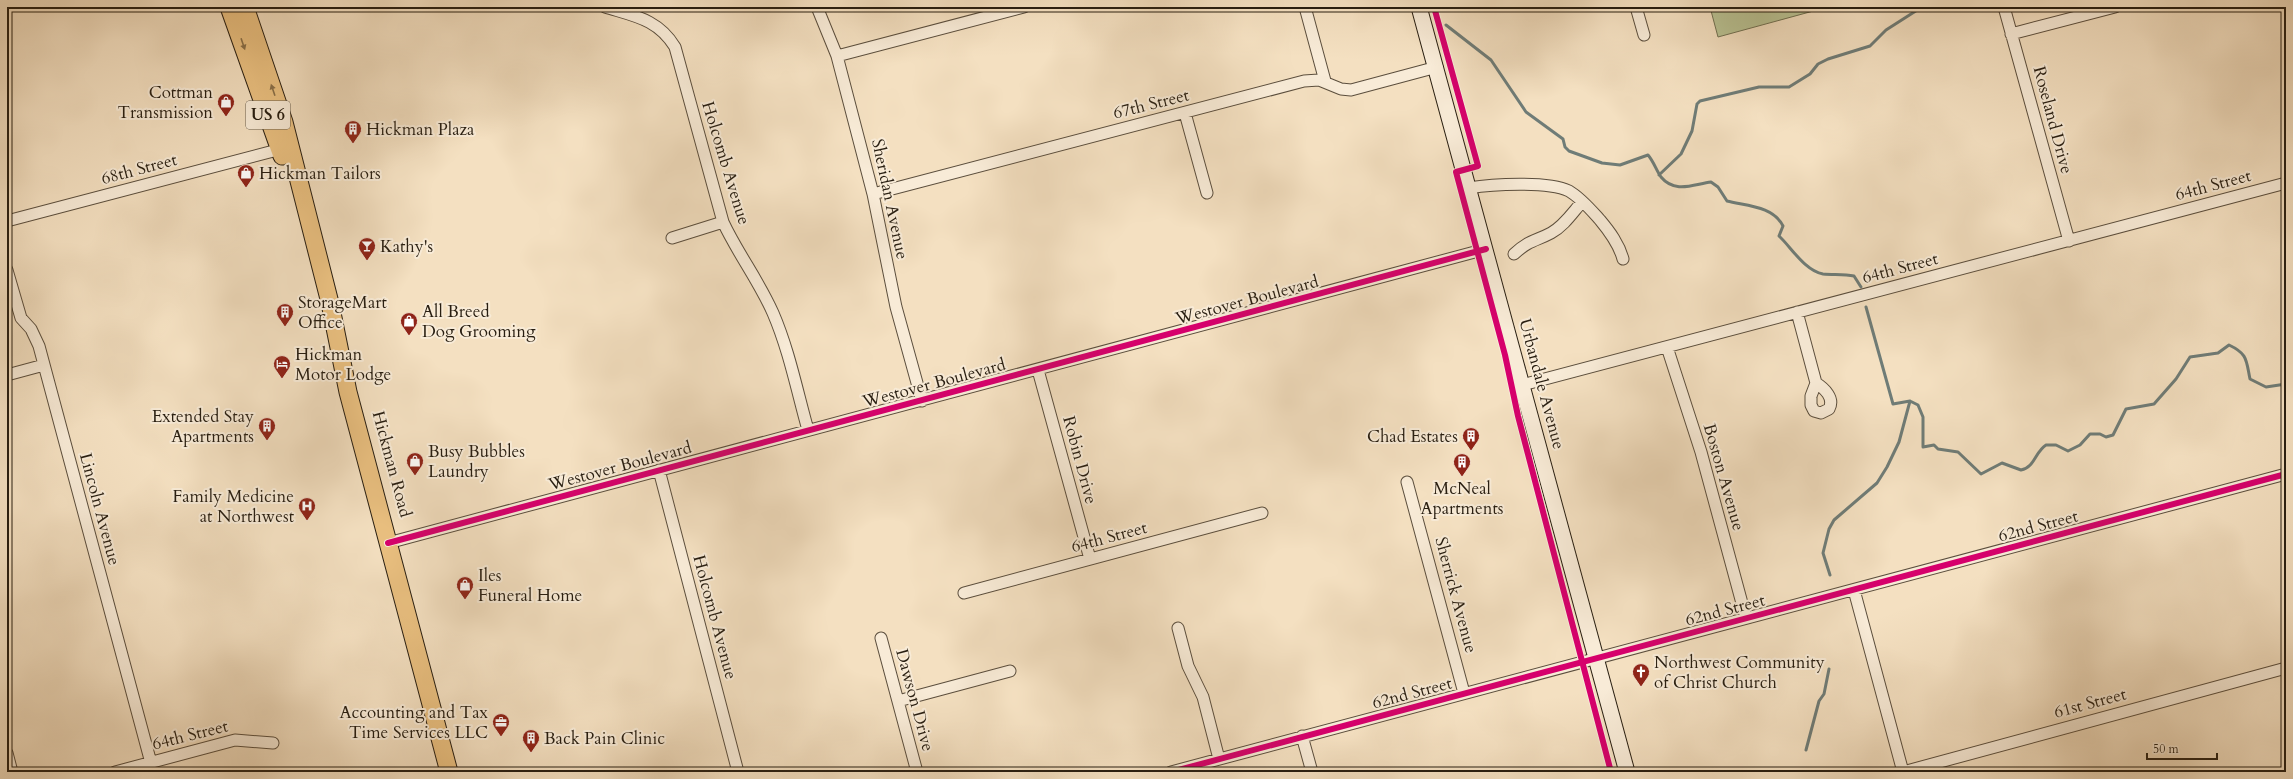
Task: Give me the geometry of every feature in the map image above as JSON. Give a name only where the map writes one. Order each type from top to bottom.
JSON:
[{"type":"main road","name":"Hickman Road","points":[[229,7],[285,148],[308,223],[330,303],[348,392],[460,772]]},
{"type":"main road","name":"Hickman Road","points":[[245,7],[284,122],[285,148]]},
{"type":"main road","name":"Hickman Road","points":[[393,541],[449,772]]},
{"type":"street","name":"Holcomb Avenue","points":[[605,7],[657,25],[668,34],[675,47],[723,222],[735,246],[752,271],[773,314],[786,352],[808,430]]},
{"type":"street","name":"Sheridan Avenue","points":[[817,7],[837,56],[873,194],[896,307],[922,401]]},
{"type":"street","points":[[837,56],[1024,7]]},
{"type":"street","points":[[1305,7],[1326,81]]},
{"type":"street","name":"Urbandale Avenue","points":[[1419,7],[1437,67],[1627,772]]},
{"type":"street","points":[[1636,7],[1644,35]]},
{"type":"street","name":"Roseland Drive","points":[[2004,7],[2069,241]]},
{"type":"street","points":[[2012,34],[2114,7]]},
{"type":"street","name":"67th Street","points":[[873,194],[1304,81],[1326,81],[1341,89],[1350,90],[1437,67]]},
{"type":"street","points":[[1185,113],[1208,193]]},
{"type":"street","name":"68th Street","points":[[7,221],[285,148]]},
{"type":"street","name":"64th Street","points":[[1522,385],[2286,183]]},
{"type":"street","points":[[1469,188],[1547,185],[1569,192],[1582,202],[1608,230],[1616,242],[1623,259]]},
{"type":"street","points":[[1514,254],[1528,242],[1557,228],[1582,202]]},
{"type":"street","points":[[672,238],[723,222]]},
{"type":"street","name":"Westover Boulevard","points":[[393,541],[922,401],[1486,249]]},
{"type":"street","name":"Lincoln Avenue","points":[[7,270],[22,318],[31,329],[44,365],[151,763]]},
{"type":"street","points":[[1797,312],[1816,383]]},
{"type":"street","name":"Boston Avenue","points":[[1667,347],[1701,452],[1746,618]]},
{"type":"street","points":[[7,375],[44,365]]},
{"type":"street","name":"Robin Drive","points":[[1038,370],[1090,559]]},
{"type":"street","name":"Holcomb Avenue","points":[[659,470],[738,772]]},
{"type":"street","name":"62nd Street","points":[[1170,772],[2286,474]]},
{"type":"street","name":"Sherrick Avenue","points":[[1407,482],[1464,693]]},
{"type":"street","name":"64th Street","points":[[964,593],[1262,513]]},
{"type":"street","points":[[1854,590],[1903,772]]},
{"type":"street","points":[[1178,628],[1188,666],[1203,697],[1219,759]]},
{"type":"street","name":"Dawson Drive","points":[[881,638],[917,772]]},
{"type":"street","name":"61st Street","points":[[1903,772],[2286,668]]},
{"type":"street","points":[[898,701],[1010,671]]},
{"type":"street","points":[[1302,736],[1312,772]]},
{"type":"street","name":"64th Street","points":[[115,772],[235,740],[273,743]]},
{"type":"street","points":[[7,753],[12,772]]},
{"type":"green space","points":[[1710,7],[1828,7],[1718,37]]},
{"type":"waterway","points":[[1386,7],[1397,10]]},
{"type":"waterway","points":[[1659,175],[1681,154],[1692,131],[1697,104],[1700,101],[1759,87],[1789,87],[1810,74],[1818,64],[1828,59],[1870,46],[1886,30],[1922,7]]},
{"type":"waterway","points":[[1446,25],[1491,60],[1526,112],[1563,139],[1565,147],[1569,151],[1602,163],[1620,165],[1648,155],[1661,177],[1672,185],[1685,187],[1711,182],[1718,187],[1727,201],[1759,208],[1773,214],[1779,219],[1783,226],[1779,236],[1804,264],[1816,272],[1823,274],[1854,276],[1861,287]]},
{"type":"waterway","points":[[1866,307],[1893,404],[1910,401],[1918,405],[1923,417],[1923,447],[1934,445],[1938,449],[1958,452],[1981,474],[2002,463],[2021,470],[2026,468],[2032,463],[2039,451],[2046,445],[2056,445],[2068,451],[2080,445],[2090,434],[2100,434],[2106,437],[2113,435],[2126,409],[2154,404],[2176,379],[2190,357],[2218,353],[2229,345],[2240,351],[2245,358],[2250,379],[2266,387],[2286,384]]},
{"type":"waterway","points":[[1830,575],[1823,553],[1829,529],[1834,520],[1877,483],[1887,467],[1899,442],[1910,401]]},
{"type":"waterway","points":[[1806,750],[1819,701],[1824,694],[1829,669]]},
{"type":"cycle path","points":[[1434,7],[1478,166],[1456,172],[1505,355],[1518,416],[1611,772]]},
{"type":"cycle path","points":[[388,543],[1486,249]]},
{"type":"cycle path","points":[[1171,772],[2286,474]]},
{"type":"place","name":"Cottman Transmission","points":[[226,117]]},
{"type":"place","name":"Hickman Plaza","points":[[353,144]]},
{"type":"place","name":"Hickman Tailors","points":[[246,188]]},
{"type":"place","name":"Kathy's","points":[[367,261]]},
{"type":"place","name":"StorageMart Office","points":[[285,327]]},
{"type":"place","name":"All Breed Dog Grooming","points":[[409,336]]},
{"type":"place","name":"Hickman Motor Lodge","points":[[282,379]]},
{"type":"place","name":"Extended Stay Apartments","points":[[267,441]]},
{"type":"place","name":"Chad Estates","points":[[1471,451]]},
{"type":"place","name":"Busy Bubbles Laundry","points":[[415,476]]},
{"type":"place","name":"McNeal Apartments","points":[[1462,477]]},
{"type":"place","name":"Family Medicine at Northwest","points":[[307,521]]},
{"type":"place","name":"Iles Funeral Home","points":[[465,600]]},
{"type":"place","name":"Northwest Community of Christ Church","points":[[1641,687]]},
{"type":"place","name":"Accounting and Tax Time Services LLC","points":[[501,737]]},
{"type":"place","name":"Back Pain Clinic","points":[[531,753]]}]
